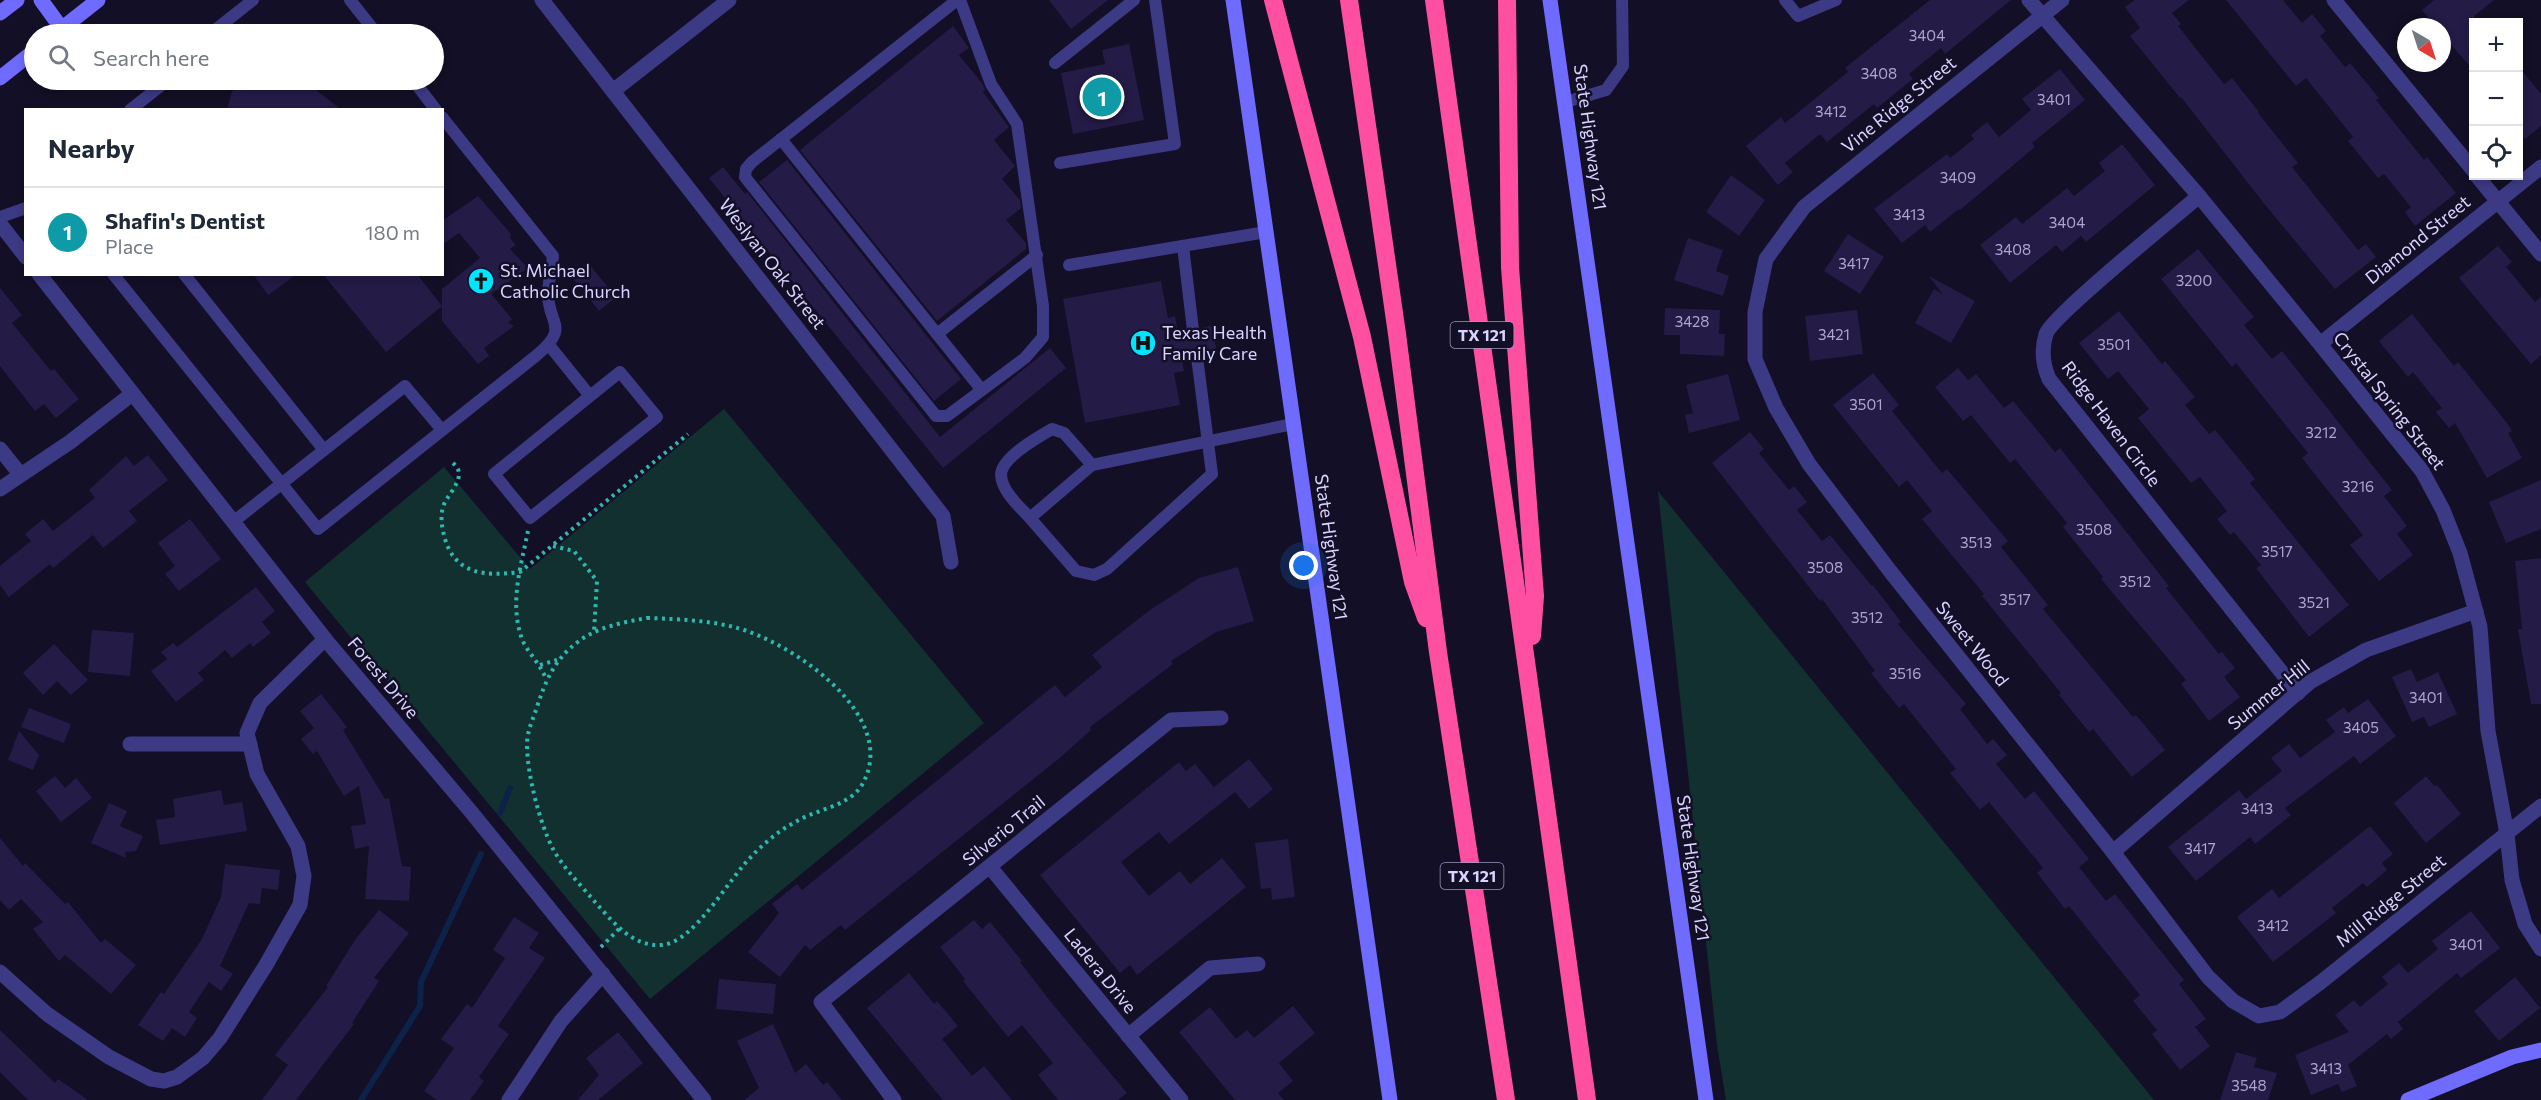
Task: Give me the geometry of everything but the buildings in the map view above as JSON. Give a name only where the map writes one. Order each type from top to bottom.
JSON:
[{"type":"highway","points":[[1273,0],[1362,337],[1413,582],[1438,652]]},
{"type":"highway","name":"TX 121","points":[[1349,0],[1398,345],[1438,652],[1506,1100]]},
{"type":"highway","name":"TX 121","points":[[1434,0],[1587,1100]]},
{"type":"highway","points":[[1507,0],[1510,267],[1535,596],[1529,670]]},
{"type":"main road","points":[[0,14],[17,0]]},
{"type":"main road","points":[[41,0],[54,24]]},
{"type":"main road","points":[[68,24],[98,0]]},
{"type":"main road","name":"State Highway 121","points":[[1233,0],[1390,1100]]},
{"type":"main road","name":"State Highway 121","points":[[1550,0],[1706,1100]]},
{"type":"main road","points":[[0,78],[24,59]]},
{"type":"main road","points":[[2408,1100],[2512,1057],[2541,1050]]},
{"type":"street","name":"Weslyan Oak Street","points":[[542,0],[943,516],[951,562]]},
{"type":"street","points":[[613,91],[729,0]]},
{"type":"street","name":"Crystal Spring Street","points":[[2030,0],[2199,196],[2422,471],[2443,510],[2460,553],[2480,627],[2488,731],[2512,880],[2525,924],[2541,949]]},
{"type":"street","name":"Vine Ridge Street","points":[[1772,250],[1804,207],[2062,0]]},
{"type":"street","points":[[2334,0],[2469,165]]},
{"type":"street","name":"Diamond Street","points":[[2320,344],[2541,167]]},
{"type":"street","points":[[2480,180],[2541,254]]},
{"type":"street","name":"Ridge Haven Circle","points":[[2199,196],[2073,305],[2046,333],[2042,365],[2049,379],[2298,693]]},
{"type":"street","points":[[0,224],[24,254]]},
{"type":"street","name":"Sweet Wood","points":[[1772,250],[1766,259],[1755,312],[1755,359],[1776,408],[1809,464],[1883,562],[2113,852],[2208,976],[2233,1001],[2259,1016]]},
{"type":"street","name":"Forest Drive","points":[[41,276],[325,639],[603,974],[704,1100]]},
{"type":"street","points":[[0,489],[70,442],[132,394]]},
{"type":"street","points":[[0,449],[20,474]]},
{"type":"street","name":"Summer Hill","points":[[2113,852],[2310,682],[2366,650],[2476,611]]},
{"type":"street","points":[[0,972],[47,1014],[109,1057],[152,1079],[164,1081],[177,1077],[203,1058],[220,1038],[300,905],[304,876],[298,846],[257,774],[247,734],[260,703],[325,639]]},
{"type":"street","name":"Silverio Trail","points":[[894,1100],[821,1002],[1171,720],[1221,718]]},
{"type":"street","points":[[130,744],[250,744]]},
{"type":"street","name":"Mill Ridge Street","points":[[2259,1016],[2280,1012],[2541,806]]},
{"type":"street","name":"Ladera Drive","points":[[990,867],[1181,1100]]},
{"type":"street","points":[[1128,1036],[1210,968],[1258,964]]},
{"type":"street","points":[[509,1100],[561,1021],[603,974]]},
{"type":"lane","points":[[222,24],[253,0]]},
{"type":"lane","points":[[350,0],[369,24]]},
{"type":"lane","points":[[958,0],[991,84],[1017,124],[1037,255],[1043,306],[1043,338],[1024,358],[947,416],[936,416],[745,177],[746,169],[752,162],[781,139],[958,0]]},
{"type":"lane","points":[[1055,63],[1134,0]]},
{"type":"lane","points":[[1060,163],[1175,144],[1155,0]]},
{"type":"lane","points":[[1566,102],[1606,90],[1623,66],[1622,0]]},
{"type":"lane","points":[[1785,0],[1798,16],[1836,0]]},
{"type":"lane","points":[[133,108],[155,90]]},
{"type":"lane","points":[[421,90],[434,108]]},
{"type":"lane","points":[[115,276],[318,529],[549,345],[554,335],[556,322],[548,297],[553,256],[444,120]]},
{"type":"lane","points":[[781,139],[981,389]]},
{"type":"lane","points":[[0,217],[24,209]]},
{"type":"lane","points":[[1069,265],[1266,232]]},
{"type":"lane","points":[[1183,246],[1193,330]]},
{"type":"lane","points":[[937,334],[1037,255]]},
{"type":"lane","points":[[186,276],[324,450]]},
{"type":"lane","points":[[549,345],[590,396]]},
{"type":"lane","points":[[1092,465],[1064,434],[1052,429],[1032,440],[1003,465],[1001,476],[1009,494],[1076,571],[1094,575],[1107,569],[1212,474],[1197,357]]},
{"type":"lane","points":[[620,372],[657,417],[530,518],[494,474],[590,396],[620,372]]},
{"type":"lane","points":[[233,522],[405,386],[442,430]]},
{"type":"lane","points":[[1030,518],[1092,465],[1293,424]]},
{"type":"path","points":[[453,463],[459,471],[459,477],[443,506],[441,519],[447,547],[454,559],[465,568],[477,573],[495,575],[520,572],[688,434]]},
{"type":"path","points":[[530,518],[515,603],[522,640],[540,664],[546,679]]},
{"type":"path","points":[[552,545],[574,551],[597,581],[594,632]]},
{"type":"path","points":[[646,618],[689,619],[736,628],[780,647],[819,672],[848,700],[868,732],[872,751],[869,769],[856,794],[798,820],[776,834],[750,857],[723,894],[685,935],[670,943],[650,944],[636,940],[619,929],[560,861],[552,847],[535,802],[527,746],[528,732],[546,679],[558,659],[580,640],[594,632],[622,622],[646,618]]},
{"type":"path","points":[[540,664],[558,659]]},
{"type":"path","points":[[601,948],[619,929]]},
{"type":"green space","points":[[724,409],[984,723],[650,999],[305,582],[444,467],[530,569]]},
{"type":"green space","points":[[1658,491],[2154,1100],[1726,1100],[1717,1045]]},
{"type":"waterway","points":[[500,813],[510,788]]},
{"type":"waterway","points":[[361,1100],[420,1006],[421,982],[481,854]]},
{"type":"place","name":"Shafin's Dentist","points":[[1102,97]]},
{"type":"place","name":"St. Michael Catholic Church","points":[[481,281]]},
{"type":"place","name":"Texas Health Family Care","points":[[1143,343]]}]
